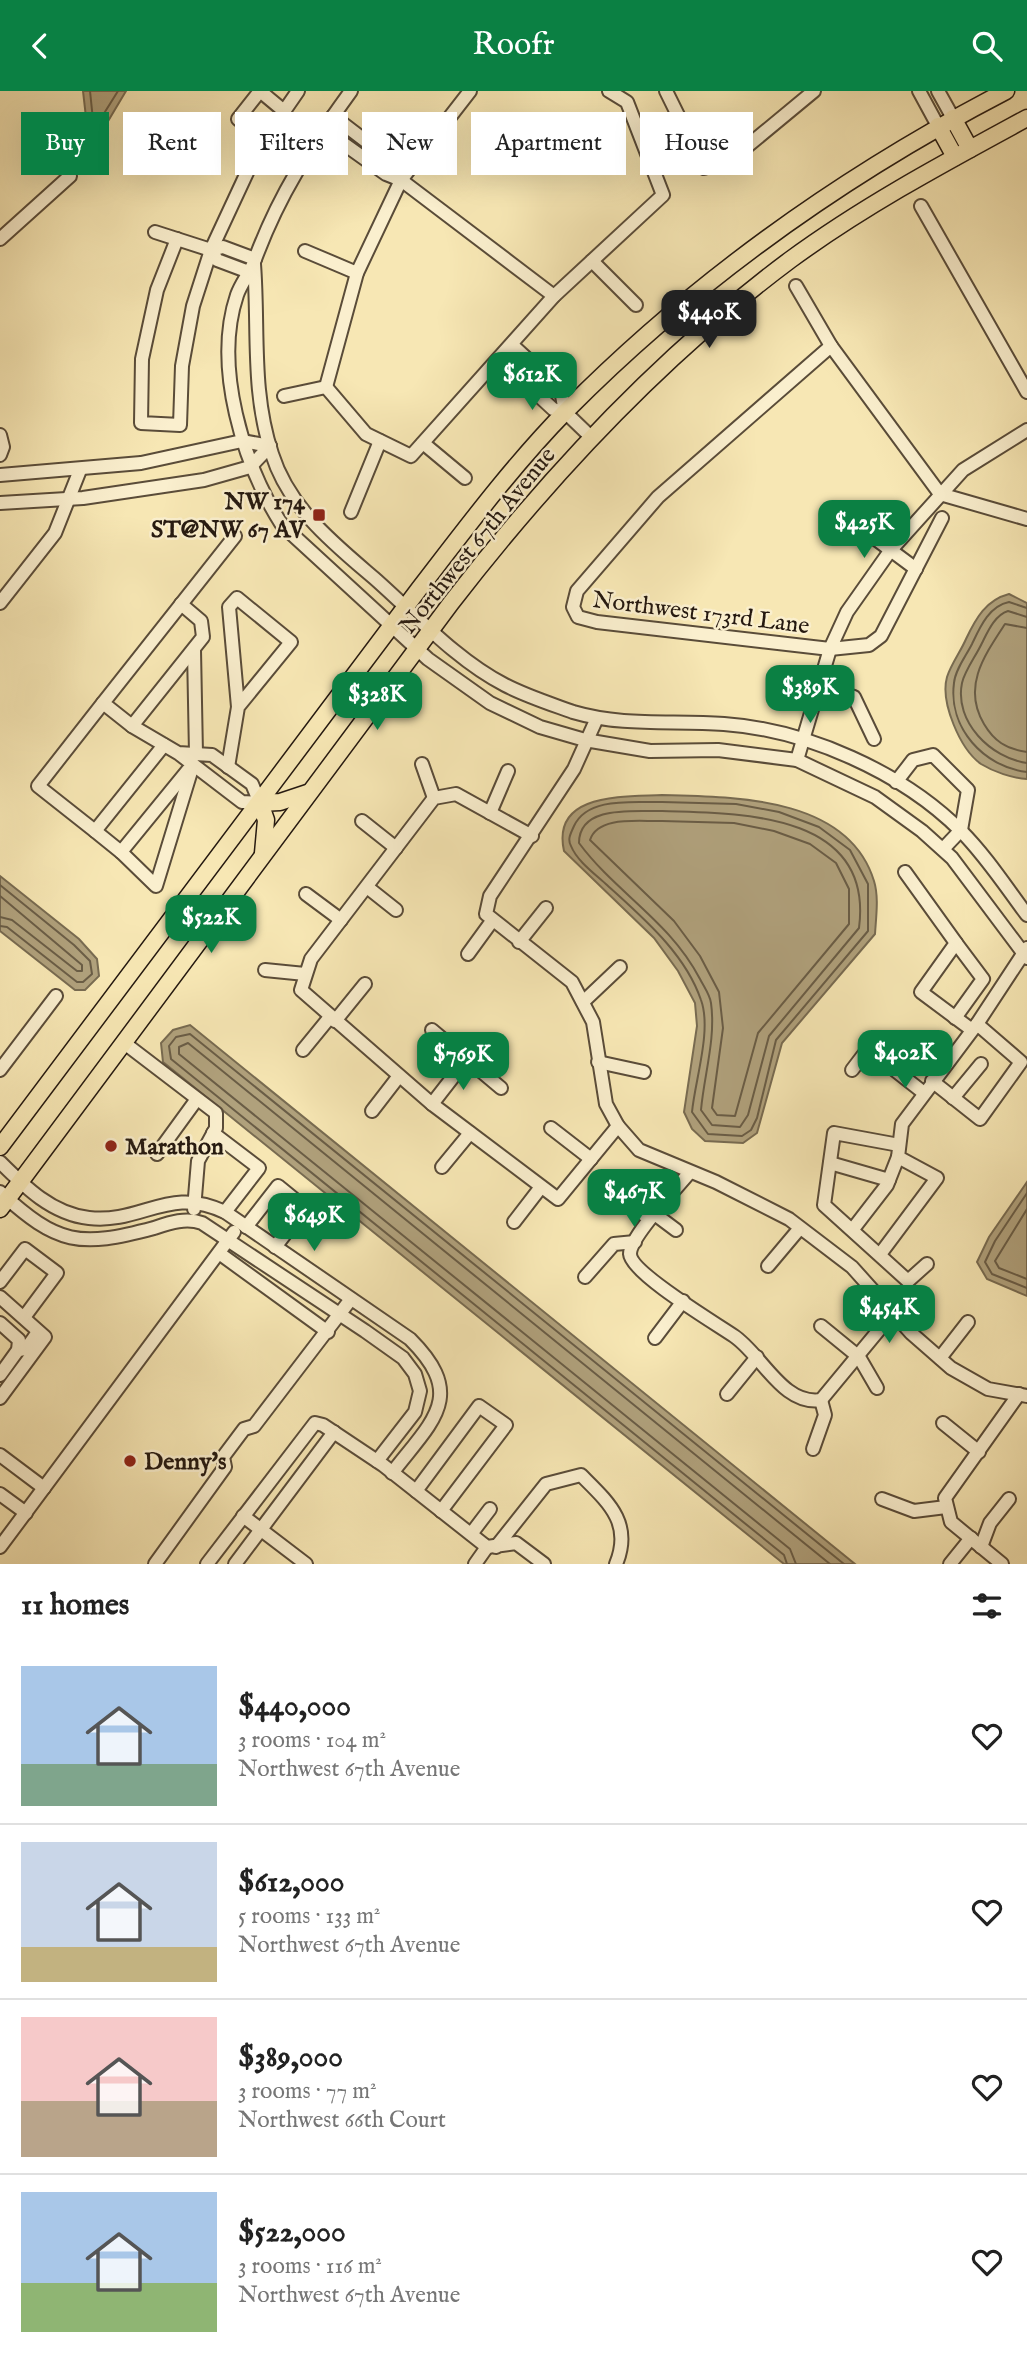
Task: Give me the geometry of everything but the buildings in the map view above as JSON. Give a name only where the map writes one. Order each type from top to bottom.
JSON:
[{"type":"main road","name":"Northwest 67th Avenue","points":[[0,1147],[482,507],[565,412],[635,345],[764,239],[886,156],[1006,91]]},
{"type":"main road","points":[[953,118],[962,153]]},
{"type":"main road","name":"Northwest 67th Avenue","points":[[3,1200],[21,1182],[507,530],[591,437],[656,370],[791,260],[903,185],[1027,118]]},
{"type":"main road","points":[[938,126],[962,153]]},
{"type":"main road","points":[[263,855],[266,820],[260,803],[280,802],[309,793]]},
{"type":"street","points":[[244,112],[260,91],[284,111],[298,91]]},
{"type":"street","points":[[335,112],[351,91]]},
{"type":"street","points":[[326,387],[357,273],[401,180],[470,91]]},
{"type":"street","points":[[326,387],[366,434],[411,456],[554,296],[663,195],[627,102],[609,91]]},
{"type":"street","points":[[666,91],[704,168],[733,158],[814,91]]},
{"type":"street","points":[[919,91],[938,126]]},
{"type":"street","points":[[938,91],[953,118]]},
{"type":"street","points":[[348,127],[393,162],[401,180]]},
{"type":"street","points":[[348,147],[386,174],[401,180],[554,296]]},
{"type":"street","points":[[177,239],[157,290],[142,359],[141,423],[180,425],[184,354],[193,306],[211,250],[247,175]]},
{"type":"street","points":[[294,175],[278,201],[253,265],[237,295],[230,359],[242,440],[250,467],[282,525],[418,649],[481,697],[540,727],[585,740],[650,751],[718,750],[797,760],[875,797],[943,849],[1025,953],[902,1124],[899,1151],[889,1180],[853,1229]]},
{"type":"street","points":[[0,239],[70,176]]},
{"type":"street","points":[[921,206],[1027,392]]},
{"type":"street","points":[[155,232],[211,250],[217,260],[253,265]]},
{"type":"street","points":[[305,251],[357,273]]},
{"type":"street","points":[[592,261],[636,306]]},
{"type":"street","points":[[253,265],[257,300],[255,359],[270,446],[286,486],[301,510],[431,629],[494,678],[536,698],[597,718],[640,724],[724,724],[831,748],[896,782],[961,830],[1027,915]]},
{"type":"street","points":[[796,286],[831,346],[940,494],[1027,519]]},
{"type":"street","points":[[512,345],[561,390],[565,412]]},
{"type":"street","name":"Northwest 173rd Lane","points":[[831,346],[658,497],[577,591],[573,607],[578,617],[597,622],[830,649],[869,645],[881,636],[942,518]]},
{"type":"street","points":[[499,359],[553,409],[565,412],[591,437]]},
{"type":"street","points":[[284,396],[326,387]]},
{"type":"street","points":[[797,760],[830,649],[846,613],[890,551],[940,494],[964,470],[1027,430]]},
{"type":"street","points":[[0,435],[3,447],[0,455]]},
{"type":"street","points":[[0,475],[80,470],[198,453],[242,440],[270,446]]},
{"type":"street","points":[[351,512],[380,441]]},
{"type":"street","points":[[423,443],[465,478]]},
{"type":"street","points":[[0,503],[145,491],[204,480],[250,467],[270,446]]},
{"type":"street","points":[[0,603],[55,533],[80,470]]},
{"type":"street","points":[[840,531],[861,528],[915,569]]},
{"type":"street","points":[[194,650],[195,759],[156,886],[121,852],[38,786],[235,536]]},
{"type":"street","points":[[228,767],[238,706],[229,607],[237,598],[291,642],[238,706]]},
{"type":"street","points":[[132,726],[202,637],[201,621],[181,604]]},
{"type":"street","points":[[481,697],[494,678]]},
{"type":"street","points":[[819,687],[854,697],[874,739]]},
{"type":"street","points":[[103,703],[132,726],[178,753],[195,759],[242,801],[260,803],[252,784],[212,755],[195,759],[121,852]]},
{"type":"street","points":[[597,718],[574,769],[533,836],[490,896],[486,914],[572,982],[593,1022],[606,1104],[618,1126],[639,1150],[716,1182],[800,1227],[852,1267],[893,1313],[940,1358],[988,1389],[1023,1395],[945,1498],[951,1522],[1002,1564]]},
{"type":"street","points":[[95,831],[164,745]]},
{"type":"street","points":[[896,782],[914,760],[933,755],[968,790],[961,830],[943,849]]},
{"type":"street","points":[[422,764],[434,798]]},
{"type":"street","points":[[490,813],[508,771]]},
{"type":"street","points":[[533,836],[456,794],[434,798],[311,959],[301,990],[432,1104],[558,1199],[618,1126]]},
{"type":"street","points":[[362,821],[396,848]]},
{"type":"street","points":[[905,872],[983,979],[955,1018]]},
{"type":"street","points":[[367,887],[396,910]]},
{"type":"street","points":[[306,894],[341,920]]},
{"type":"street","points":[[519,942],[546,908]]},
{"type":"street","points":[[468,954],[492,921]]},
{"type":"street","points":[[932,1081],[980,1119],[1021,1062],[974,1027],[955,1018],[922,992],[956,943]]},
{"type":"street","points":[[583,1003],[620,967]]},
{"type":"street","points":[[265,969],[304,974]]},
{"type":"street","points":[[303,1050],[365,984]]},
{"type":"street","points":[[0,1070],[56,996]]},
{"type":"street","points":[[432,1030],[501,1088]]},
{"type":"street","points":[[123,1042],[215,1113],[214,1133],[198,1161],[193,1220]]},
{"type":"street","points":[[852,1070],[868,1049],[924,1094]]},
{"type":"street","points":[[432,1104],[467,1059]]},
{"type":"street","points":[[598,1062],[644,1072]]},
{"type":"street","points":[[953,1098],[981,1064]]},
{"type":"street","points":[[372,1111],[399,1076]]},
{"type":"street","points":[[157,1154],[197,1098]]},
{"type":"street","points":[[551,1128],[591,1159]]},
{"type":"street","points":[[214,1133],[258,1168],[225,1212]]},
{"type":"street","points":[[442,1167],[470,1133]]},
{"type":"street","points":[[881,1253],[937,1178],[899,1151],[834,1133],[824,1205],[881,1253],[908,1281],[927,1264]]},
{"type":"street","points":[[0,1162],[48,1204],[89,1218],[114,1218],[181,1201],[195,1201],[225,1212],[410,1339],[430,1359],[440,1376],[441,1396],[436,1411],[393,1473]]},
{"type":"street","points":[[830,1163],[889,1180]]},
{"type":"street","points":[[690,1172],[635,1242],[630,1250],[631,1261],[739,1339],[790,1392],[809,1402],[821,1400],[893,1313]]},
{"type":"street","points":[[0,1547],[229,1238],[278,1186],[305,1208],[275,1247]]},
{"type":"street","points":[[514,1222],[541,1187]]},
{"type":"street","points":[[614,1193],[643,1215],[656,1215],[676,1230]]},
{"type":"street","points":[[3,1200],[53,1232],[77,1241],[99,1241],[193,1220],[229,1238],[340,1314],[403,1358],[415,1374],[420,1391],[415,1412],[377,1461]]},
{"type":"street","points":[[768,1266],[800,1227]]},
{"type":"street","points":[[585,1277],[614,1244],[635,1242]]},
{"type":"street","points":[[0,1282],[25,1249],[57,1273],[24,1315]]},
{"type":"street","points":[[219,1253],[328,1332]]},
{"type":"street","points":[[0,1297],[24,1315],[42,1335]]},
{"type":"street","points":[[155,1564],[225,1467],[223,1457],[244,1429],[254,1426],[351,1299]]},
{"type":"street","points":[[655,1338],[683,1301]]},
{"type":"street","points":[[940,1358],[968,1322]]},
{"type":"street","points":[[0,1323],[19,1340],[18,1350],[0,1375]]},
{"type":"street","points":[[821,1326],[859,1357],[877,1388]]},
{"type":"street","points":[[18,1350],[26,1349],[42,1335]]},
{"type":"street","points":[[0,1398],[42,1335]]},
{"type":"street","points":[[727,1394],[757,1357]]},
{"type":"street","points":[[813,1449],[825,1415],[821,1400]]},
{"type":"street","points":[[416,1491],[479,1406],[506,1425],[441,1511]]},
{"type":"street","points":[[207,1564],[315,1423],[377,1461],[471,1534],[492,1547],[516,1543],[544,1564]]},
{"type":"street","points":[[943,1423],[979,1452]]},
{"type":"street","points":[[235,1564],[334,1433]]},
{"type":"street","points":[[0,1455],[44,1488]]},
{"type":"street","points":[[475,1564],[546,1484],[582,1475],[614,1509],[622,1538],[616,1564]]},
{"type":"street","points":[[882,1499],[914,1511],[946,1507]]},
{"type":"street","points":[[950,1564],[976,1543],[1009,1499]]},
{"type":"street","points":[[2,1501],[26,1513]]},
{"type":"street","points":[[471,1534],[490,1509]]},
{"type":"street","points":[[243,1516],[306,1564]]},
{"type":"water","points":[[83,91],[126,91],[109,120],[109,112],[85,112]]},
{"type":"water","points":[[1009,594],[1027,603],[1027,779],[997,772],[973,757],[953,724],[946,699],[947,677],[974,624],[988,605]]},
{"type":"water","points":[[662,795],[754,801],[785,807],[814,817],[840,832],[860,853],[876,887],[875,934],[782,1043],[757,1133],[743,1143],[705,1141],[692,1129],[684,1112],[697,1026],[695,1003],[678,971],[654,938],[564,851],[563,832],[569,818],[580,808],[611,798]]},
{"type":"water","points":[[0,876],[79,939],[97,959],[99,976],[85,990],[75,990],[0,931]]},
{"type":"water","points":[[190,1025],[855,1564],[784,1564],[163,1062],[161,1043],[173,1030]]},
{"type":"water","points":[[1027,1182],[1027,1296],[987,1279],[977,1262],[989,1237]]},
{"type":"place","name":"NW 174 ST@NW 67 AV","points":[[319,515]]},
{"type":"place","name":"Marathon","points":[[111,1146]]},
{"type":"place","name":"Denny's","points":[[130,1461]]}]
